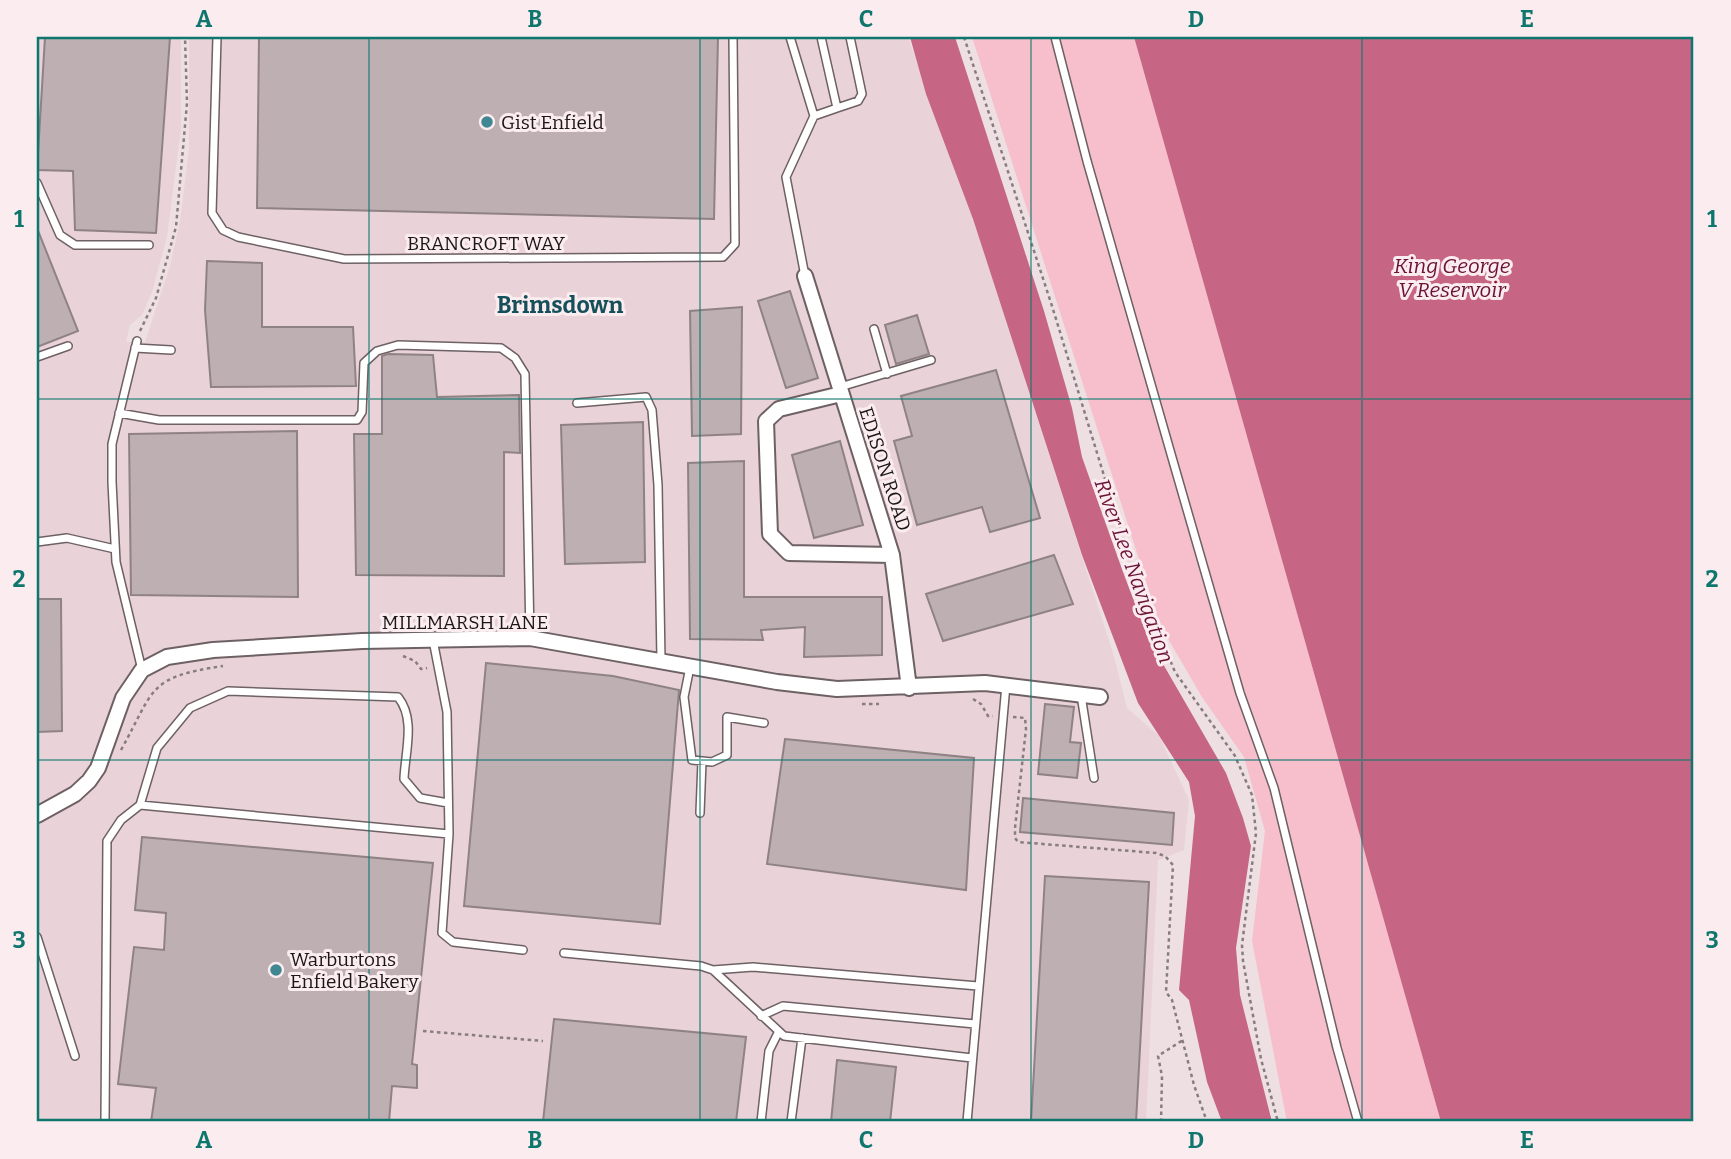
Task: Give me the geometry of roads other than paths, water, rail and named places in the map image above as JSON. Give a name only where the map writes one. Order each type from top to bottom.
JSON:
[{"type":"street","name":"EDISON ROAD","points":[[805,276],[892,555],[909,688]]},
{"type":"street","name":"EDISON ROAD","points":[[840,391],[779,409],[766,421],[771,534],[789,554],[892,555]]},
{"type":"street","name":"MILLMARSH LANE","points":[[142,670],[167,657],[213,650],[530,638],[777,682],[837,689],[957,684],[1006,685],[1100,697]]},
{"type":"street","points":[[37,815],[75,794],[89,781],[98,768],[123,698],[142,670]]},
{"type":"lane","name":"BRANCROFT WAY","points":[[217,37],[212,213],[223,230],[239,237],[344,259],[723,257],[735,244],[733,37]]},
{"type":"lane","points":[[790,37],[814,116],[786,177],[805,276]]},
{"type":"lane","points":[[821,37],[837,108]]},
{"type":"lane","points":[[814,116],[858,101],[862,94],[850,37]]},
{"type":"lane","points":[[1055,37],[1090,174],[1233,666],[1275,788],[1337,1048],[1359,1122]]},
{"type":"lane","points":[[37,183],[60,235],[75,245],[149,245]]},
{"type":"lane","points":[[874,329],[887,374]]},
{"type":"lane","points":[[142,670],[115,549],[111,444],[136,345],[171,350]]},
{"type":"lane","points":[[119,413],[159,420],[357,420],[362,412],[364,363],[377,351],[398,345],[501,348],[515,358],[525,374],[530,638]]},
{"type":"lane","points":[[37,357],[68,346]]},
{"type":"lane","points":[[840,391],[931,360]]},
{"type":"lane","points":[[577,403],[646,397],[652,410],[657,485],[661,660]]},
{"type":"lane","points":[[37,542],[67,538],[115,549]]},
{"type":"lane","points":[[433,640],[447,712],[449,834],[442,933],[453,942],[523,950]]},
{"type":"lane","points":[[690,666],[684,697],[692,760],[712,762],[727,754],[727,717],[764,723]]},
{"type":"lane","points":[[967,1122],[1006,685]]},
{"type":"lane","points":[[105,1122],[107,841],[121,820],[140,805],[157,748],[190,708],[228,691],[398,697],[406,707],[409,722],[404,779],[420,798],[448,803]]},
{"type":"lane","points":[[1081,694],[1094,778]]},
{"type":"lane","points":[[700,813],[702,761]]},
{"type":"lane","points":[[140,805],[449,834]]},
{"type":"lane","points":[[37,937],[75,1056]]},
{"type":"lane","points":[[564,953],[701,966],[713,970],[753,967],[978,986]]},
{"type":"lane","points":[[713,970],[778,1033],[972,1058]]},
{"type":"lane","points":[[761,1016],[783,1006],[975,1024]]},
{"type":"lane","points":[[761,1122],[769,1051],[778,1033]]},
{"type":"lane","points":[[791,1122],[802,1038]]},
{"type":"water","points":[[910,37],[955,37],[1044,311],[1072,408],[1082,457],[1123,572],[1148,638],[1226,773],[1243,818],[1251,846],[1236,948],[1240,995],[1272,1122],[1222,1122],[1207,1082],[1189,1000],[1179,990],[1195,816],[1189,782],[1138,703],[1082,555],[973,219],[926,94]]},
{"type":"water","name":"King George V Reservoir","points":[[1134,37],[1694,37],[1694,1122],[1441,1122]]},
{"type":"place","name":"Gist Enfield","points":[[487,122]]},
{"type":"place","name":"Warburtons Enfield Bakery","points":[[276,970]]},
{"type":"district","name":"Brimsdown","points":[[560,305]]},
{"type":"water label","name":"River Lee Navigation","points":[[1134,571]]}]
